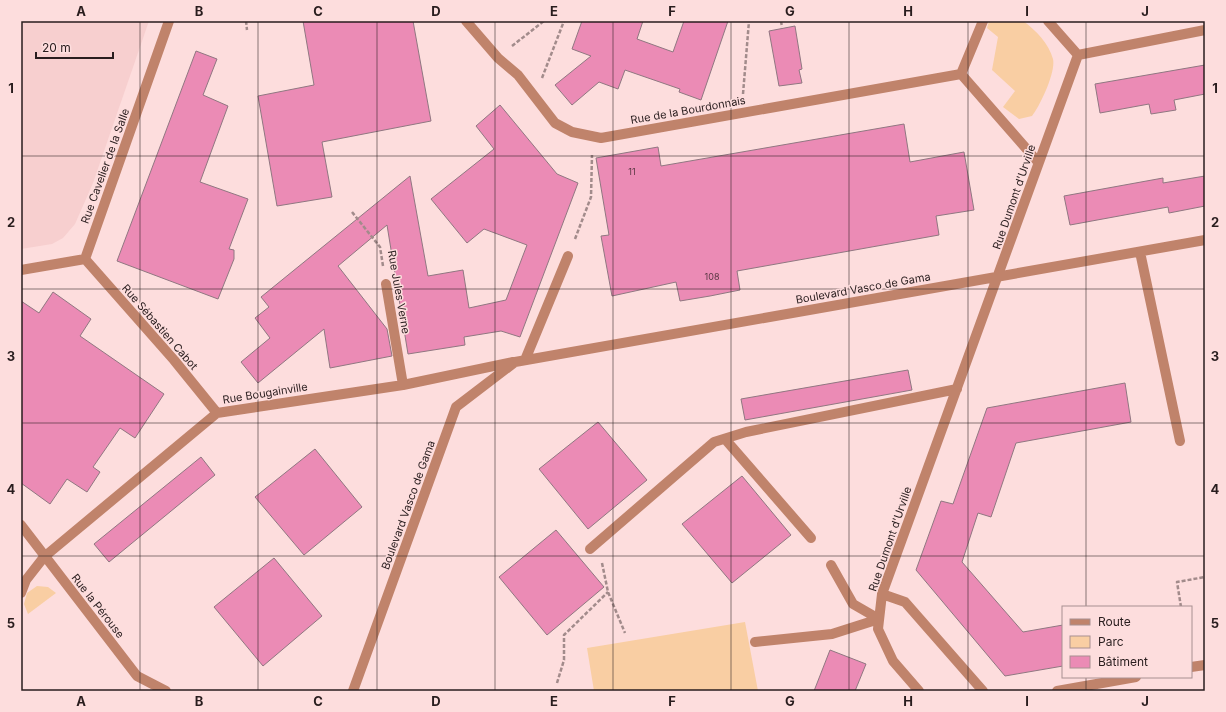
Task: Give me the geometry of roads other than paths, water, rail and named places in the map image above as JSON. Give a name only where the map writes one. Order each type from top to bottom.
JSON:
[{"type":"street","name":"Rue Cavelier de la Salle","points":[[85,259],[169,21]]},
{"type":"street","name":"Rue de la Bourdonnais","points":[[466,21],[498,58],[518,75],[528,90],[555,123],[572,132],[601,138],[960,74]]},
{"type":"street","points":[[983,21],[960,74],[1038,162]]},
{"type":"street","points":[[1048,21],[1078,55],[1205,30]]},
{"type":"street","name":"Rue Dumont d'Urville","points":[[919,691],[893,661],[878,629],[882,594],[1078,55]]},
{"type":"street","name":"Boulevard Vasco de Gama","points":[[353,691],[456,407],[515,362],[998,278],[1205,240]]},
{"type":"street","points":[[1140,252],[1180,440]]},
{"type":"street","points":[[525,360],[568,256]]},
{"type":"street","points":[[21,270],[85,259]]},
{"type":"street","name":"Rue Sébastien Cabot","points":[[85,259],[174,360],[217,413]]},
{"type":"street","name":"Rue Jules Verne","points":[[386,284],[403,385]]},
{"type":"street","name":"Rue Bougainville","points":[[21,593],[26,580],[44,557],[217,413],[403,385],[515,362]]},
{"type":"street","points":[[590,549],[714,442],[746,432],[957,389]]},
{"type":"street","points":[[725,439],[811,538]]},
{"type":"street","name":"Rue la Pérouse","points":[[21,525],[44,557],[137,676],[166,691]]},
{"type":"street","points":[[831,565],[853,604],[880,618]]},
{"type":"street","points":[[882,594],[904,602],[983,691]]},
{"type":"street","points":[[755,642],[832,634],[880,618]]},
{"type":"street","points":[[1192,667],[1205,665]]},
{"type":"street","points":[[1057,691],[1130,678]]}]
